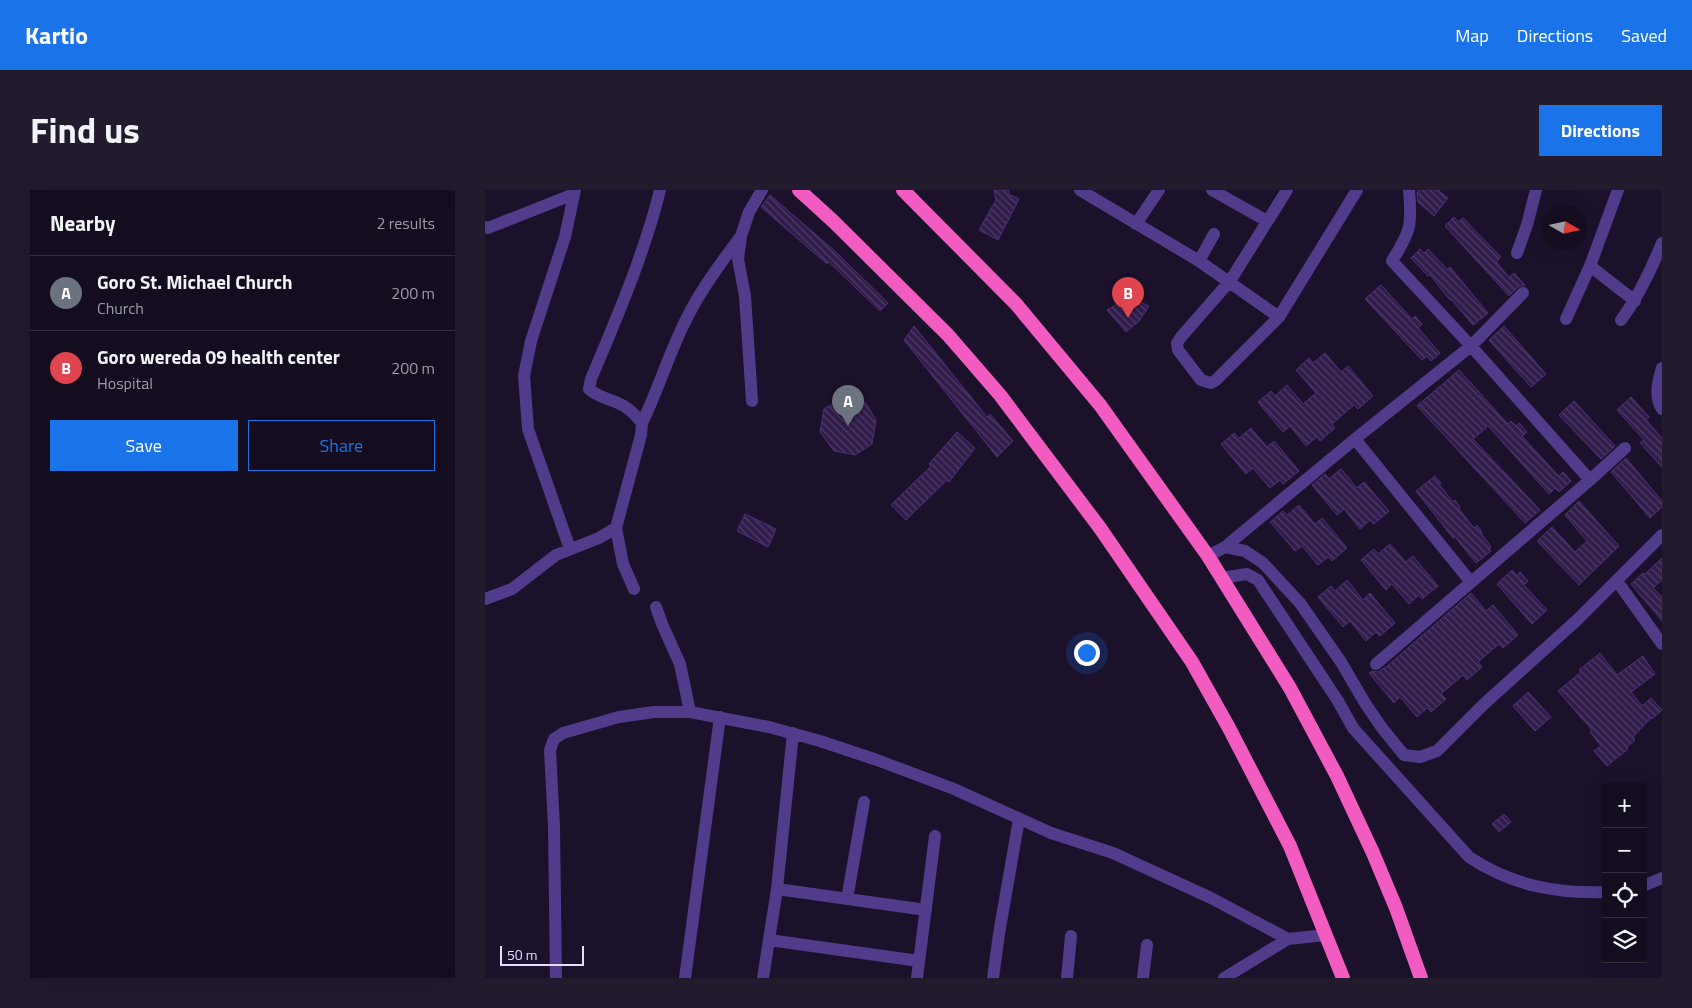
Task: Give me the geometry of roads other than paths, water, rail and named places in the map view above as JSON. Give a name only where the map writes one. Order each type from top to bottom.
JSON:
[{"type":"highway","points":[[799,190],[941,329],[1001,395],[1100,528],[1191,662],[1229,728],[1286,838],[1343,978]]},
{"type":"highway","points":[[903,190],[1016,304],[1100,405],[1208,556],[1290,688],[1337,776],[1396,908],[1421,978]]},
{"type":"street","points":[[642,423],[635,413],[618,403],[597,396],[589,389],[591,379],[618,316],[643,246],[660,190]]},
{"type":"street","points":[[752,401],[745,296],[739,259],[741,236],[749,212],[762,190]]},
{"type":"street","points":[[1080,190],[1231,281],[1279,317]]},
{"type":"street","points":[[1136,224],[1159,190]]},
{"type":"street","points":[[1212,190],[1267,221]]},
{"type":"street","points":[[1287,190],[1231,281],[1177,343],[1178,350],[1201,380],[1211,384],[1215,381],[1279,317],[1357,190]]},
{"type":"street","points":[[1409,190],[1411,218],[1408,235],[1392,261],[1471,346],[1590,480]]},
{"type":"street","points":[[1517,253],[1537,190]]},
{"type":"street","points":[[1566,319],[1590,266],[1618,190]]},
{"type":"street","points":[[486,229],[575,192]]},
{"type":"street","points":[[570,550],[528,428],[525,376],[531,340],[565,237],[575,192]]},
{"type":"street","points":[[1199,261],[1214,234]]},
{"type":"street","points":[[634,589],[623,564],[616,528],[641,435],[642,423],[668,358],[691,310],[714,272],[741,236]]},
{"type":"street","points":[[1621,320],[1635,301],[1662,243]]},
{"type":"street","points":[[1590,266],[1635,301]]},
{"type":"street","points":[[1208,556],[1225,547],[1471,346],[1523,293]]},
{"type":"street","points":[[1662,368],[1657,390],[1662,409]]},
{"type":"street","points":[[1355,439],[1470,581]]},
{"type":"street","points":[[1376,664],[1625,448]]},
{"type":"street","points":[[485,599],[512,589],[556,555],[599,538],[616,528]]},
{"type":"street","points":[[1225,547],[1245,551],[1263,563],[1300,603],[1341,662],[1382,728],[1404,755],[1420,757],[1437,751],[1484,704],[1617,581],[1662,535]]},
{"type":"street","points":[[1221,578],[1247,574],[1258,580],[1338,701],[1353,728],[1469,857],[1488,870],[1508,879],[1527,884],[1554,890],[1602,892]]},
{"type":"street","points":[[1617,581],[1662,644]]},
{"type":"street","points":[[656,607],[680,664],[690,712]]},
{"type":"street","points":[[555,978],[554,827],[550,750],[553,739],[563,733],[619,717],[654,712],[690,712],[720,717],[793,734],[877,760],[954,789],[1019,820],[1113,853],[1211,898],[1288,939]]},
{"type":"street","points":[[685,978],[720,717]]},
{"type":"street","points":[[763,978],[777,889],[793,734]]},
{"type":"street","points":[[847,899],[864,802]]},
{"type":"street","points":[[993,978],[1019,820]]},
{"type":"street","points":[[917,978],[935,836]]},
{"type":"street","points":[[1647,884],[1662,878]]},
{"type":"street","points":[[777,889],[926,910]]},
{"type":"street","points":[[1224,978],[1288,939],[1326,935]]},
{"type":"street","points":[[1067,978],[1071,936]]},
{"type":"street","points":[[769,940],[919,961]]},
{"type":"street","points":[[1143,978],[1147,946]]},
{"type":"place","name":"Goro wereda 09 health center","points":[[1128,318]]},
{"type":"place","name":"Goro St. Michael Church","points":[[848,426]]}]
